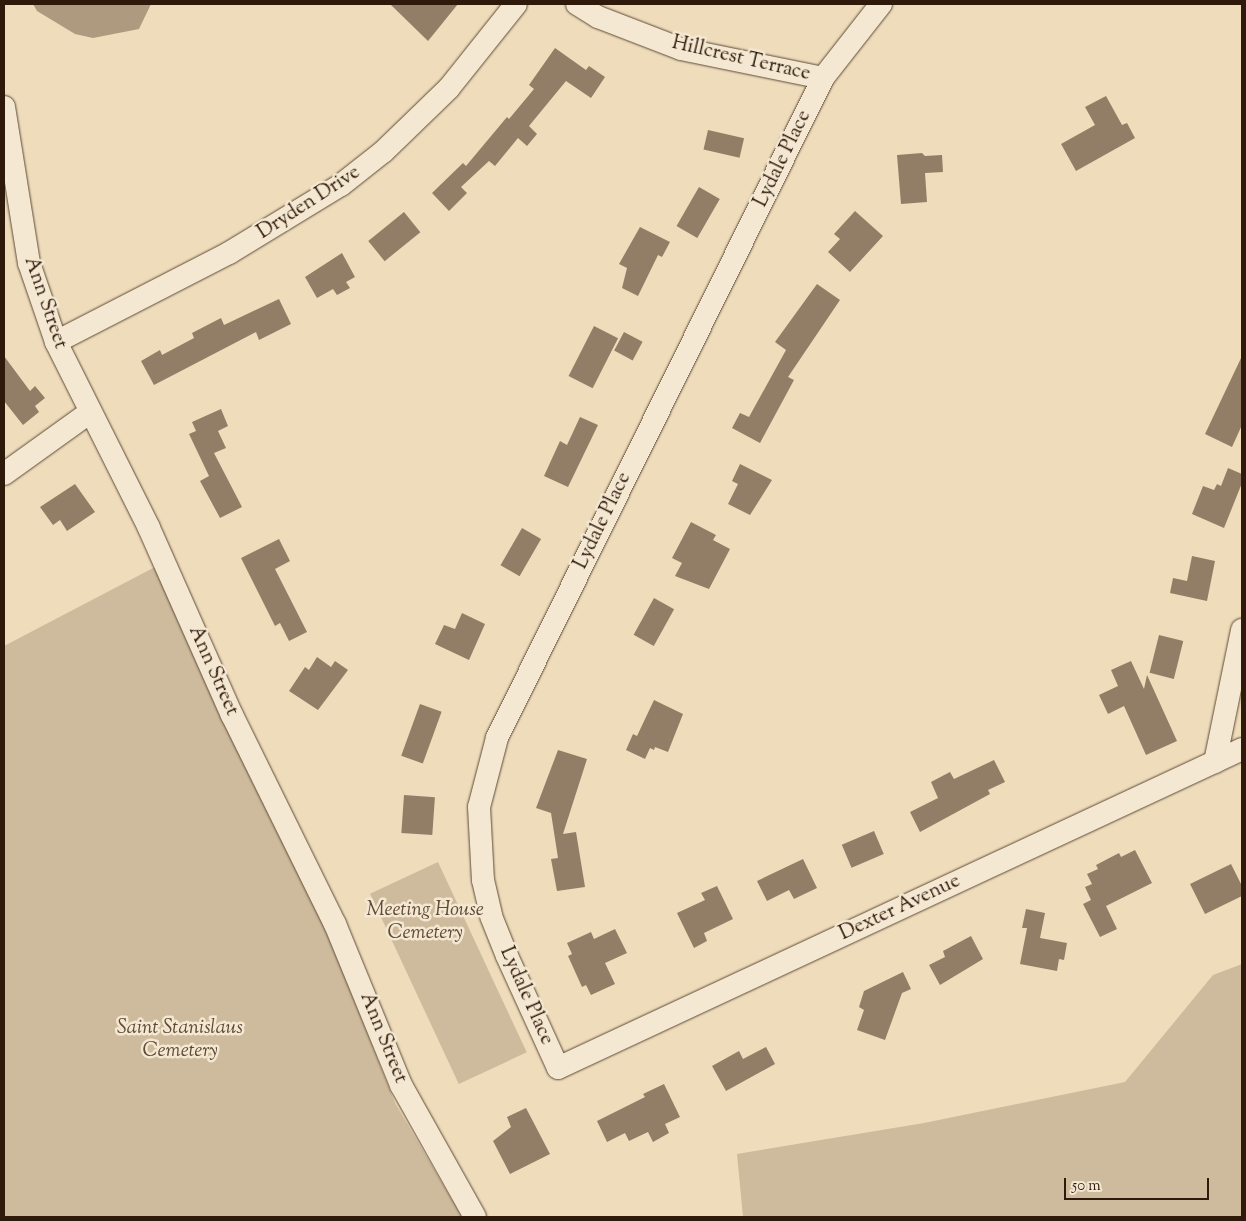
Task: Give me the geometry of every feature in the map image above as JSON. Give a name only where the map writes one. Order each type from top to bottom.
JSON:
[{"type":"street","name":"Dryden Drive","points":[[56,342],[229,253],[341,185],[383,152],[442,94],[516,4]]},
{"type":"street","name":"Hillcrest Terrace","points":[[577,4],[598,17],[681,49],[823,78]]},
{"type":"street","name":"Lydale Place","points":[[558,1068],[491,916],[479,844],[479,807],[487,772],[512,703],[823,78],[881,4]]},
{"type":"street","name":"Ann Street","points":[[4,107],[29,263],[56,342],[89,413],[149,528],[232,715],[335,924],[401,1085],[475,1217]]},
{"type":"street","points":[[4,474],[89,413]]},
{"type":"street","points":[[1215,762],[1242,630]]},
{"type":"street","name":"Dexter Avenue","points":[[558,1068],[1242,749]]},
{"type":"green space","name":"Saint Stanislaus Cemetery","points":[[155,567],[316,903],[395,1103],[462,1217],[4,1217],[4,646]]},
{"type":"green space","name":"Meeting House Cemetery","points":[[438,862],[527,1052],[459,1084],[370,894]]},
{"type":"green space","points":[[1242,964],[1242,1217],[743,1217],[737,1154],[924,1123],[1125,1082],[1213,975]]},
{"type":"shaded area","points":[[33,4],[151,4],[139,29],[93,38],[75,34],[37,11]]},
{"type":"building","points":[[390,4],[458,4],[428,41]]},
{"type":"building","points":[[555,48],[586,70],[589,66],[605,77],[591,98],[566,81],[529,126],[537,134],[527,146],[518,138],[495,166],[489,161],[461,187],[467,193],[449,211],[432,193],[463,163],[466,166],[507,117],[509,119],[534,89],[529,85]]},
{"type":"building","points":[[1106,96],[1122,125],[1127,123],[1135,138],[1076,171],[1061,144],[1095,125],[1085,107]]},
{"type":"building","points":[[708,130],[744,138],[740,158],[704,149]]},
{"type":"building","points":[[922,153],[925,156],[942,155],[943,172],[925,173],[927,202],[901,204],[897,155]]},
{"type":"building","points":[[699,187],[720,199],[697,238],[676,226]]},
{"type":"building","points":[[855,211],[883,236],[850,272],[828,252],[840,239],[834,234]]},
{"type":"building","points":[[404,212],[420,232],[385,261],[368,241]]},
{"type":"building","points":[[640,227],[670,242],[662,257],[658,255],[638,296],[622,288],[627,268],[619,264]]},
{"type":"building","points":[[342,253],[355,277],[346,282],[350,288],[337,295],[333,289],[317,298],[305,277]]},
{"type":"building","points":[[817,284],[840,300],[788,377],[794,380],[760,443],[732,428],[740,413],[749,417],[786,350],[775,342]]},
{"type":"building","points":[[279,299],[291,324],[259,340],[256,332],[154,385],[141,361],[160,350],[162,355],[194,338],[192,333],[221,318],[224,325]]},
{"type":"building","points":[[594,326],[618,338],[593,388],[569,376]]},
{"type":"building","points":[[624,332],[643,342],[633,360],[614,351]]},
{"type":"building","points":[[4,356],[30,391],[35,386],[45,398],[35,406],[39,412],[23,425],[4,401]]},
{"type":"building","points":[[1242,356],[1242,425],[1232,447],[1205,434]]},
{"type":"building","points":[[221,409],[228,426],[218,431],[226,448],[214,453],[242,507],[220,518],[200,481],[209,476],[189,434],[196,431],[192,422]]},
{"type":"building","points":[[580,417],[598,425],[568,487],[544,476],[560,441],[567,445]]},
{"type":"building","points":[[740,464],[772,480],[750,515],[728,504],[738,484],[732,481]]},
{"type":"building","points":[[1228,468],[1242,474],[1242,483],[1224,528],[1192,514],[1203,486],[1214,490],[1217,484],[1221,486]]},
{"type":"building","points":[[75,484],[95,512],[67,531],[60,520],[53,525],[40,507]]},
{"type":"building","points":[[691,522],[716,535],[713,540],[730,549],[709,589],[675,576],[682,563],[672,558]]},
{"type":"building","points":[[522,528],[541,539],[520,576],[500,565]]},
{"type":"building","points":[[279,539],[290,561],[275,569],[307,632],[289,641],[280,623],[275,626],[241,558]]},
{"type":"building","points":[[1192,556],[1215,561],[1207,601],[1170,593],[1173,578],[1187,581]]},
{"type":"building","points":[[654,598],[674,609],[654,646],[634,635]]},
{"type":"building","points":[[462,613],[485,624],[469,660],[435,644],[444,625],[455,629]]},
{"type":"building","points":[[1159,635],[1183,641],[1174,679],[1150,673]]},
{"type":"building","points":[[317,657],[331,667],[335,661],[348,670],[318,710],[289,691],[305,667],[309,670]]},
{"type":"building","points":[[1131,661],[1144,689],[1147,675],[1177,741],[1146,755],[1124,706],[1108,714],[1099,695],[1118,686],[1111,670]]},
{"type":"building","points":[[654,700],[683,714],[668,752],[655,747],[654,750],[650,748],[645,759],[626,750],[633,734],[637,736]]},
{"type":"building","points":[[420,704],[442,712],[423,764],[401,756]]},
{"type":"building","points":[[558,750],[587,759],[563,834],[576,832],[585,887],[557,891],[551,859],[558,858],[551,813],[536,808]]},
{"type":"building","points":[[994,760],[1005,782],[988,790],[990,794],[920,832],[910,812],[938,798],[931,782],[950,772],[954,779]]},
{"type":"building","points":[[404,795],[435,797],[432,835],[401,833]]},
{"type":"building","points":[[874,831],[884,854],[852,868],[842,845]]},
{"type":"building","points":[[1135,850],[1152,883],[1106,906],[1117,929],[1100,937],[1083,904],[1091,900],[1085,887],[1092,884],[1087,874],[1098,869],[1096,865],[1119,853],[1121,857]]},
{"type":"building","points":[[803,859],[817,888],[794,899],[789,890],[767,901],[757,881]]},
{"type":"building","points":[[1231,864],[1242,886],[1242,896],[1205,914],[1190,884]]},
{"type":"building","points":[[717,886],[733,919],[704,933],[707,941],[694,948],[677,913],[705,900],[701,893]]},
{"type":"building","points":[[1026,909],[1045,913],[1040,938],[1067,943],[1064,960],[1059,959],[1057,971],[1020,964],[1027,928],[1022,928]]},
{"type":"building","points":[[615,929],[627,953],[605,963],[615,984],[591,995],[586,985],[582,987],[568,956],[572,954],[567,943],[591,932],[594,939]]},
{"type":"building","points":[[971,936],[983,959],[940,985],[929,965],[945,957],[943,951]]},
{"type":"building","points":[[903,972],[911,989],[902,993],[885,1040],[857,1030],[864,1010],[859,1007],[864,991]]},
{"type":"building","points":[[766,1047],[775,1064],[726,1091],[712,1066],[739,1051],[743,1059]]},
{"type":"building","points":[[664,1084],[680,1117],[665,1124],[669,1133],[653,1142],[648,1132],[629,1141],[625,1133],[607,1142],[597,1121],[645,1097],[643,1094]]},
{"type":"building","points":[[526,1108],[550,1154],[510,1174],[493,1141],[511,1127],[507,1117]]}]
